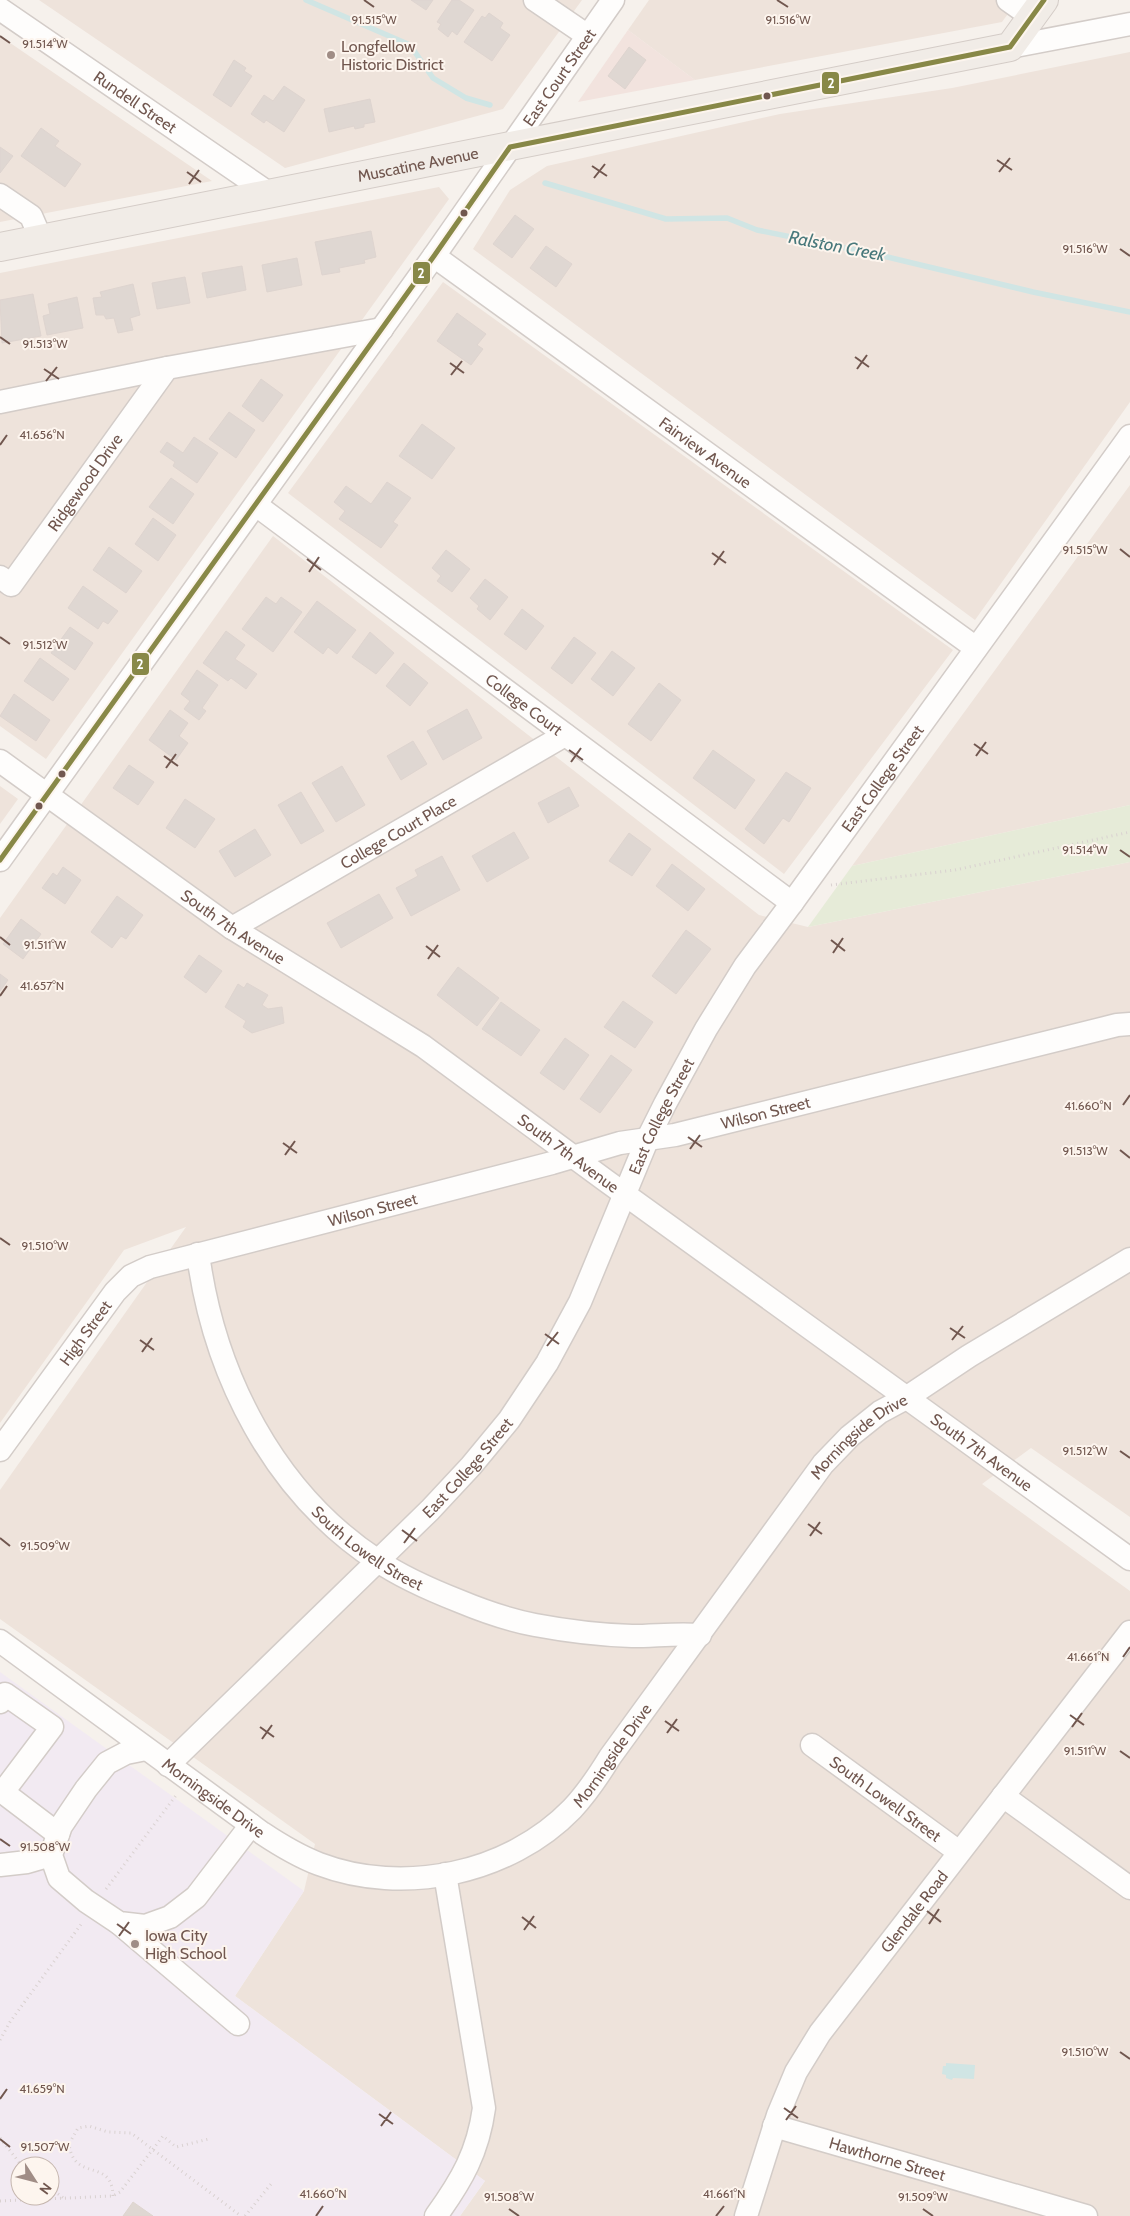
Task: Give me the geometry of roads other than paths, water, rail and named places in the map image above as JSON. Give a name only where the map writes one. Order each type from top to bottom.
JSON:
[{"type":"main road","points":[[1010,47],[1038,9]]},
{"type":"main road","name":"Muscatine Avenue","points":[[0,247],[1010,47]]},
{"type":"street","points":[[535,0],[588,36]]},
{"type":"street","name":"East Court Street","points":[[0,860],[382,329],[613,0]]},
{"type":"street","points":[[1008,0],[1038,9]]},
{"type":"street","name":"Rundell Street","points":[[0,9],[270,194]]},
{"type":"street","name":"Muscatine Avenue","points":[[1010,47],[1130,24]]},
{"type":"street","points":[[0,195],[31,216],[41,239]]},
{"type":"street","name":"Fairview Avenue","points":[[434,256],[976,648]]},
{"type":"street","points":[[0,402],[167,368],[382,329]]},
{"type":"street","name":"Ridgewood Drive","points":[[0,577],[11,585],[167,368]]},
{"type":"street","name":"East College Street","points":[[168,1765],[378,1561],[464,1474],[509,1420],[547,1363],[580,1302],[648,1138],[706,1029],[744,966],[797,896],[1130,436]]},
{"type":"street","name":"College Court","points":[[256,505],[565,734],[797,896]]},
{"type":"street","name":"College Court Place","points":[[232,928],[565,734]]},
{"type":"street","name":"South 7th Avenue","points":[[0,761],[232,928],[423,1046],[906,1398],[1130,1558]]},
{"type":"street","name":"Wilson Street","points":[[198,1254],[574,1157],[620,1143],[675,1135],[1117,1025],[1130,1024]]},
{"type":"street","name":"High Street","points":[[0,1450],[115,1292],[132,1276],[150,1266],[198,1254]]},
{"type":"street","name":"South Lowell Street","points":[[198,1254],[202,1284],[212,1327],[226,1369],[245,1410],[268,1448],[294,1484],[324,1516],[357,1546],[378,1561],[437,1593],[484,1611],[532,1624],[582,1633],[700,1635]]},
{"type":"street","name":"Morningside Drive","points":[[0,1641],[251,1826],[287,1850],[319,1864],[348,1873],[388,1878],[428,1878],[462,1871],[496,1860],[523,1846],[548,1829],[571,1809],[594,1783],[610,1757],[823,1464],[850,1436],[880,1412],[906,1398],[969,1356],[1130,1259]]},
{"type":"street","name":"Glendale Road","points":[[746,2216],[774,2126],[796,2072],[820,2033],[1130,1632]]},
{"type":"street","points":[[0,1702],[5,1694],[52,1727],[2,1791],[54,1844]]},
{"type":"street","name":"South Lowell Street","points":[[812,1745],[959,1852]]},
{"type":"street","points":[[146,1749],[126,1753],[107,1764],[86,1789],[61,1826],[54,1844],[60,1878],[86,1901],[119,1923],[238,2024]]},
{"type":"street","points":[[1002,1796],[1130,1888]]},
{"type":"street","points":[[119,1923],[145,1926],[170,1917],[196,1897],[251,1826]]},
{"type":"street","points":[[0,1865],[27,1862],[54,1844]]},
{"type":"street","points":[[436,2216],[454,2191],[474,2153],[480,2134],[484,2108],[445,1874]]},
{"type":"street","name":"Hawthorne Street","points":[[774,2126],[1086,2216]]},
{"type":"waterway","name":"Ralston Creek","points":[[306,0],[410,45],[433,78],[466,98],[490,105]]},
{"type":"waterway","name":"Ralston Creek","points":[[545,183],[666,219],[727,218],[757,230],[875,254],[1033,292],[1130,312]]},
{"type":"place","name":"Longfellow Historic District","points":[[331,55]]},
{"type":"place","name":"Iowa City High School","points":[[135,1944]]}]
